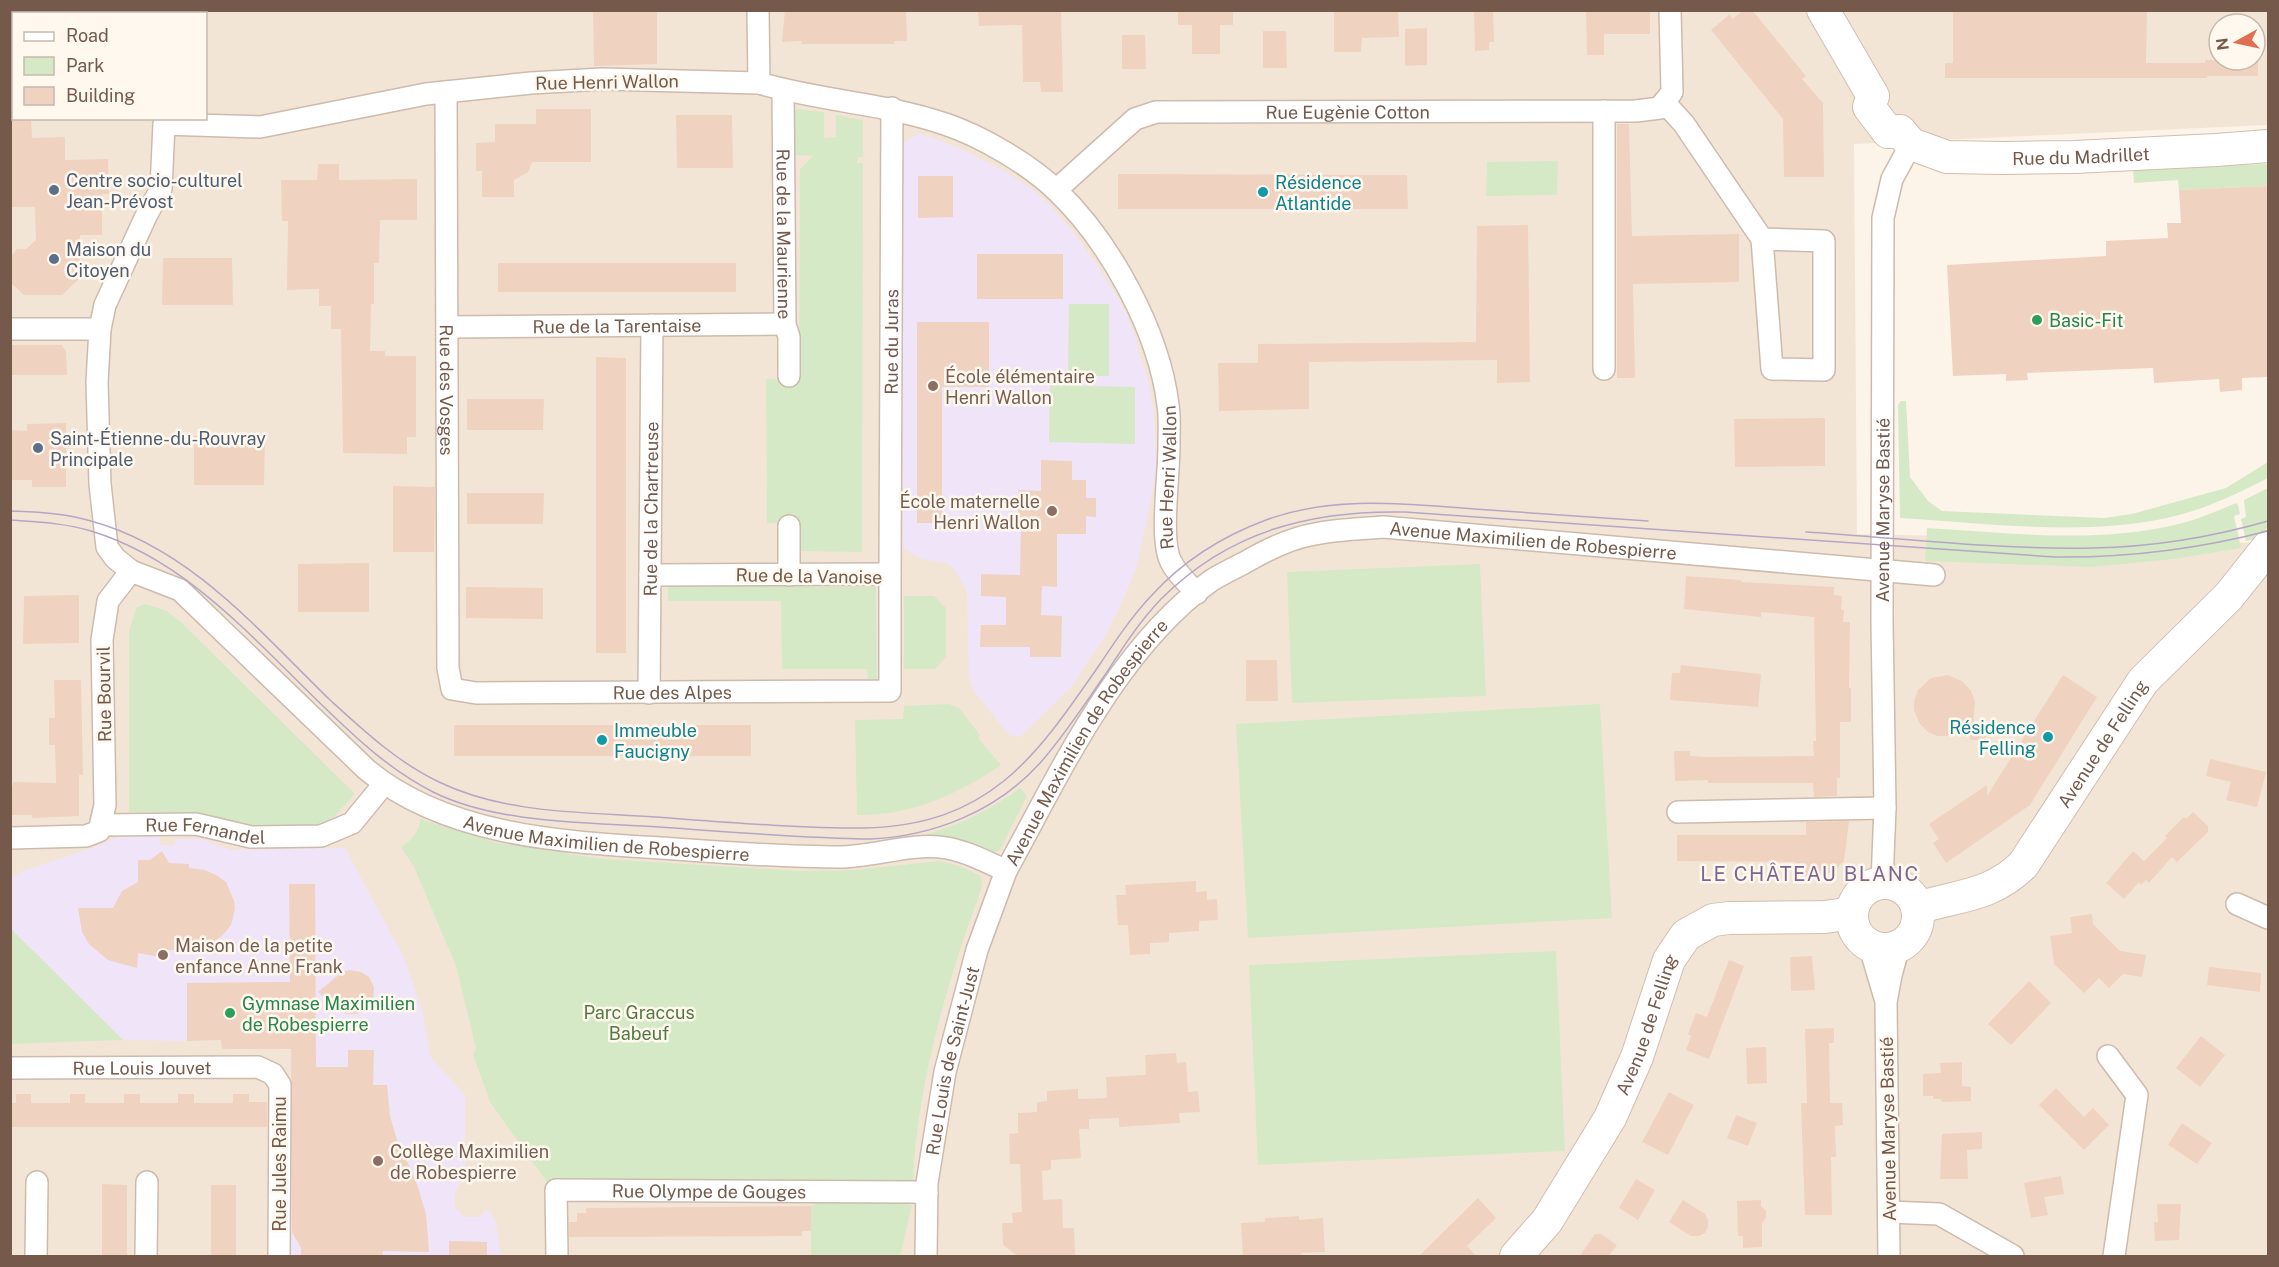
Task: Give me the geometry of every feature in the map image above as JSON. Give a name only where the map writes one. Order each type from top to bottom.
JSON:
[{"type":"street","points":[[758,10],[759,83]]},
{"type":"street","points":[[1670,10],[1672,92],[1664,102],[1684,124],[1762,239],[1772,369],[1824,370],[1824,241],[1762,239]]},
{"type":"street","name":"Rue du Madrillet","points":[[1823,10],[1873,96],[1869,107],[1888,132],[1947,156],[2005,158],[2205,151],[2268,146]]},
{"type":"street","name":"Rue Henri Wallon","points":[[131,570],[115,558],[107,547],[100,484],[97,382],[100,329],[105,305],[161,189],[164,121],[260,127],[447,92],[531,82],[602,79],[759,83],[783,90],[892,108],[948,125],[985,140],[1056,190],[1088,225],[1125,281],[1152,339],[1168,404],[1170,465],[1164,542],[1171,562],[1197,593]]},
{"type":"street","name":"Rue de la Maurienne","points":[[783,90],[784,324],[789,338],[789,376]]},
{"type":"street","name":"Rue des Vosges","points":[[447,92],[448,668],[452,689]]},
{"type":"street","name":"Rue Eugènie Cotton","points":[[1056,190],[1135,118],[1156,112],[1636,111],[1660,108],[1664,102]]},
{"type":"street","name":"Rue du Juras","points":[[890,574],[892,108]]},
{"type":"street","points":[[1604,111],[1604,369]]},
{"type":"street","name":"Avenue Maryse Bastié","points":[[1882,882],[1885,808],[1882,571],[1883,218],[1905,137]]},
{"type":"street","name":"Rue de la Tarentaise","points":[[448,327],[784,324]]},
{"type":"street","name":"Rue de la Chartreuse","points":[[648,693],[652,325]]},
{"type":"street","points":[[10,329],[100,329]]},
{"type":"street","points":[[789,526],[789,575]]},
{"type":"street","name":"Avenue Maximilien de Robespierre","points":[[131,570],[180,590],[367,770],[384,784],[412,801],[503,831],[585,843],[798,857],[854,857],[916,848],[946,848],[978,857],[1006,871],[1076,742],[1127,666],[1173,613],[1213,580],[1267,550],[1314,534],[1383,527],[1935,575]]},
{"type":"street","name":"Avenue de Felling","points":[[1918,908],[1997,886],[2018,870],[2143,681],[2229,596],[2268,548]]},
{"type":"street","name":"Rue Bourvil","points":[[101,825],[105,805],[102,640],[108,601],[131,570]]},
{"type":"street","name":"Rue de la Vanoise","points":[[650,575],[890,574],[890,692]]},
{"type":"street","name":"Rue des Alpes","points":[[452,689],[476,693],[890,692]]},
{"type":"street","name":"Rue Fernandel","points":[[10,838],[87,836],[99,831],[101,825],[196,824],[251,837],[321,836],[352,822],[384,784]]},
{"type":"street","points":[[1678,812],[1885,808]]},
{"type":"street","name":"Rue Louis de Saint-Just","points":[[926,1257],[927,1193],[935,1128],[948,1061],[977,950],[1006,871]]},
{"type":"street","points":[[1882,882],[1901,886],[1909,891],[1918,908],[1916,929],[1911,937],[1899,946],[1885,949],[1869,944],[1857,934],[1853,924],[1852,913],[1858,896],[1864,890],[1882,882]]},
{"type":"street","points":[[2237,904],[2268,918]]},
{"type":"street","name":"Avenue de Felling","points":[[1516,1257],[1546,1221],[1610,1118],[1637,1057],[1669,960],[1686,935],[1713,920],[1825,917],[1852,913]]},
{"type":"street","name":"Avenue Maryse Bastié","points":[[1869,944],[1886,1002]]},
{"type":"street","name":"Avenue Maryse Bastié","points":[[1889,1257],[1886,1002],[1899,946]]},
{"type":"street","points":[[2108,1056],[2137,1095],[2114,1257]]},
{"type":"street","name":"Rue Louis Jouvet","points":[[10,1068],[258,1067],[273,1074]]},
{"type":"street","name":"Rue Jules Raimu","points":[[273,1074],[280,1085],[279,1257]]},
{"type":"street","points":[[36,1257],[37,1182]]},
{"type":"street","points":[[147,1182],[147,1257]]},
{"type":"street","name":"Rue Olympe de Gouges","points":[[556,1257],[556,1190],[927,1193]]},
{"type":"street","points":[[1889,1212],[1938,1214],[2013,1257]]},
{"type":"shaded area","points":[[10,11],[2268,11],[2268,125],[1854,144],[1857,534],[2268,543],[2268,1256],[11,1256]]},
{"type":"shaded area","points":[[919,133],[957,147],[1002,170],[1032,189],[1051,206],[1076,235],[1107,280],[1126,313],[1150,388],[1154,413],[1156,465],[1137,566],[1103,640],[1070,688],[1020,737],[1009,735],[974,691],[969,679],[967,593],[962,581],[947,563],[922,559],[903,548],[902,143]]},
{"type":"shaded area","points":[[160,836],[160,845],[175,845],[175,839],[201,839],[231,850],[345,848],[403,956],[421,1007],[431,1058],[465,1095],[465,1182],[461,1182],[455,1193],[455,1210],[459,1210],[463,1217],[480,1217],[484,1211],[488,1210],[491,1213],[496,1223],[501,1256],[291,1256],[291,1050],[274,1049],[274,982],[187,983],[187,1041],[123,1040],[11,929],[10,880],[20,872],[101,845],[117,837]]},
{"type":"green space","points":[[797,109],[824,112],[824,138],[836,137],[836,115],[863,120],[863,157],[858,157],[857,163],[863,163],[862,552],[791,551],[791,523],[767,523],[766,379],[799,378],[800,169],[813,156],[791,155],[793,112]]},
{"type":"green space","points":[[1558,161],[1557,195],[1486,196],[1487,162]]},
{"type":"green space","points":[[2268,164],[2268,186],[2179,190],[2178,180],[2134,183],[2133,169]]},
{"type":"green space","points":[[1069,304],[1109,304],[1109,376],[1068,376]]},
{"type":"green space","points":[[1050,385],[1135,387],[1135,444],[1049,442]]},
{"type":"green space","points":[[1901,401],[1906,401],[1910,477],[1928,501],[1942,511],[2104,518],[2132,514],[2226,488],[2268,462],[2268,478],[2230,497],[2190,512],[2130,524],[2097,527],[2031,527],[1900,518],[1898,405]]},
{"type":"green space","points":[[2268,488],[2268,526],[2261,537],[2246,541],[2241,519],[2246,517],[2244,500]]},
{"type":"green space","points":[[2236,503],[2240,514],[2234,516],[2241,548],[2174,559],[2091,567],[1925,561],[1927,528],[2022,534],[2117,534],[2179,524]]},
{"type":"green space","points":[[1480,564],[1486,696],[1292,703],[1287,572]]},
{"type":"green space","points":[[810,583],[814,587],[876,587],[877,684],[868,685],[867,669],[782,669],[781,601],[668,601],[668,584]]},
{"type":"green space","points":[[904,596],[934,596],[946,608],[946,657],[935,669],[904,669]]},
{"type":"green space","points":[[145,604],[167,611],[182,623],[355,794],[334,817],[320,825],[250,826],[197,812],[129,812],[129,631],[137,607]]},
{"type":"green space","points":[[949,704],[959,708],[980,735],[978,738],[1001,765],[967,786],[932,802],[896,812],[857,815],[855,720],[903,719],[904,706]]},
{"type":"green space","points":[[1600,704],[1612,918],[1248,938],[1236,724]]},
{"type":"green space","points":[[1020,788],[1027,796],[1000,850],[992,853],[950,838],[926,837],[926,834],[975,816]]},
{"type":"green space","name":"Parc Graccus Babeuf","points":[[420,819],[497,843],[604,859],[801,871],[856,870],[939,861],[961,867],[981,877],[982,887],[957,958],[936,1032],[921,1107],[913,1182],[549,1185],[490,1102],[473,1055],[476,1048],[456,966],[414,867],[401,847],[414,835]]},
{"type":"green space","points":[[11,929],[123,1040],[11,1044]]},
{"type":"green space","points":[[1556,951],[1565,1151],[1258,1165],[1249,965]]},
{"type":"green space","points":[[815,1200],[888,1201],[912,1205],[900,1256],[811,1256],[811,1206],[815,1205]]},
{"type":"building","points":[[593,10],[657,10],[657,64],[594,66]]},
{"type":"building","points":[[785,10],[906,10],[907,41],[894,41],[894,44],[782,42]]},
{"type":"building","points":[[978,10],[1061,10],[1063,92],[1041,92],[1040,82],[1023,82],[1022,25],[979,26]]},
{"type":"building","points":[[1178,10],[1233,10],[1233,25],[1220,25],[1220,54],[1192,54],[1192,25],[1178,25]]},
{"type":"building","points":[[1334,10],[1398,10],[1399,37],[1362,38],[1361,52],[1334,52]]},
{"type":"building","points":[[1474,10],[1493,10],[1494,42],[1489,42],[1489,50],[1475,51]]},
{"type":"building","points":[[1586,10],[1650,10],[1650,34],[1604,34],[1604,55],[1587,55]]},
{"type":"building","points":[[1744,10],[1752,10],[1806,76],[1802,79],[1823,103],[1824,177],[1784,177],[1783,119],[1711,30],[1730,14],[1732,19]]},
{"type":"building","points":[[1953,10],[2147,10],[2146,63],[2205,63],[2207,60],[2207,72],[2258,72],[2258,76],[1945,78],[1945,63],[1953,63]]},
{"type":"building","points":[[1427,28],[1427,65],[1405,66],[1405,29]]},
{"type":"building","points":[[1263,31],[1286,31],[1287,68],[1263,68]]},
{"type":"building","points":[[1122,35],[1145,35],[1146,69],[1122,69]]},
{"type":"building","points":[[536,109],[591,109],[591,162],[532,162],[528,172],[514,180],[514,197],[482,197],[482,171],[476,171],[476,143],[495,142],[495,124],[536,124]]},
{"type":"building","points":[[676,115],[732,115],[733,168],[677,168]]},
{"type":"building","points":[[10,118],[12,120],[31,120],[32,138],[65,137],[65,160],[108,159],[109,194],[102,194],[102,235],[80,235],[80,278],[62,295],[24,295],[11,283],[11,256],[17,249],[26,249],[36,240],[35,207],[10,207]]},
{"type":"building","points":[[1617,124],[1629,124],[1632,236],[1739,234],[1739,282],[1633,284],[1635,378],[1617,378]]},
{"type":"building","points":[[318,164],[339,164],[339,180],[417,179],[417,220],[380,220],[379,263],[374,263],[374,304],[371,304],[370,351],[385,351],[385,356],[416,356],[416,437],[407,437],[407,454],[343,453],[341,329],[331,329],[331,306],[319,306],[319,289],[287,290],[288,221],[282,221],[281,180],[317,180]]},
{"type":"building","name":"Résidence Atlantide","points":[[1118,174],[1407,175],[1408,209],[1118,209]]},
{"type":"building","points":[[918,176],[953,176],[953,217],[918,218]]},
{"type":"building","points":[[2268,186],[2268,377],[2242,378],[2242,390],[2220,392],[2219,379],[2154,383],[2153,368],[2027,373],[2028,380],[2006,381],[2006,374],[1953,376],[1947,265],[2106,256],[2106,241],[2168,238],[2167,223],[2181,223],[2179,190]]},
{"type":"building","points":[[1528,225],[1530,382],[1497,383],[1497,360],[1309,362],[1309,409],[1219,411],[1218,363],[1258,363],[1258,344],[1476,342],[1477,226]]},
{"type":"building","points":[[977,254],[1063,254],[1063,299],[977,299]]},
{"type":"building","points":[[163,258],[232,258],[233,305],[162,305]]},
{"type":"building","points":[[498,263],[736,263],[736,292],[498,292]]},
{"type":"building","points":[[917,322],[989,322],[989,387],[942,387],[942,523],[917,523]]},
{"type":"building","points":[[10,345],[62,345],[66,352],[67,375],[10,375]]},
{"type":"building","points":[[596,357],[626,358],[626,653],[596,653]]},
{"type":"building","points":[[467,399],[544,399],[543,430],[467,430]]},
{"type":"building","points":[[1825,418],[1825,466],[1735,467],[1734,419]]},
{"type":"building","name":"Saint-Étienne-du-Rouvray Principale","points":[[66,423],[66,487],[32,487],[32,480],[10,480],[10,430],[27,431],[27,424]]},
{"type":"building","points":[[194,436],[265,436],[264,485],[194,485]]},
{"type":"building","points":[[1041,460],[1072,461],[1072,480],[1086,480],[1086,498],[1096,498],[1096,517],[1086,516],[1086,534],[1057,534],[1057,587],[1042,586],[1041,615],[1062,616],[1061,657],[1030,657],[1030,647],[980,647],[981,625],[1006,625],[1006,597],[981,596],[981,574],[1020,575],[1021,521],[1018,521],[1018,490],[1041,491]]},
{"type":"building","points":[[393,486],[435,487],[434,552],[393,552]]},
{"type":"building","points":[[467,493],[544,493],[543,524],[467,524]]},
{"type":"building","points":[[369,563],[369,612],[298,612],[298,564]]},
{"type":"building","points":[[1686,576],[1741,580],[1741,582],[1834,587],[1834,595],[1842,596],[1843,622],[1850,622],[1851,722],[1840,722],[1840,778],[1837,778],[1837,796],[1814,797],[1813,783],[1675,781],[1674,751],[1690,751],[1690,756],[1708,757],[1814,756],[1813,741],[1816,741],[1814,617],[1761,612],[1761,617],[1684,609]]},
{"type":"building","points":[[466,587],[543,588],[543,619],[466,618]]},
{"type":"building","points":[[79,595],[79,643],[23,644],[24,596]]},
{"type":"building","points":[[1246,660],[1277,660],[1278,701],[1246,701]]},
{"type":"building","points":[[1681,665],[1761,674],[1758,707],[1670,700],[1672,673],[1680,673]]},
{"type":"building","points":[[1948,675],[1962,681],[1971,691],[1975,702],[1973,725],[1986,725],[1986,740],[1970,740],[1970,732],[1937,736],[1928,732],[1920,724],[1914,710],[1918,690],[1931,678]]},
{"type":"building","name":"Résidence Felling","points":[[2063,675],[2097,697],[2030,805],[1946,863],[1933,843],[1939,839],[1929,824],[1987,785],[1987,796]]},
{"type":"building","points":[[54,680],[81,680],[83,775],[79,775],[79,816],[32,818],[32,815],[10,815],[10,785],[13,785],[13,782],[56,783],[55,745],[49,745],[49,718],[55,718]]},
{"type":"building","name":"Immeuble Faucigny","points":[[454,725],[751,725],[751,756],[454,756]]},
{"type":"building","points":[[2210,759],[2266,772],[2257,807],[2226,800],[2231,782],[2206,776]]},
{"type":"building","points":[[2193,812],[2208,826],[2208,832],[2177,862],[2172,857],[2149,883],[2146,880],[2141,885],[2139,882],[2124,899],[2106,883],[2133,851],[2144,861],[2184,817],[2186,819]]},
{"type":"building","points":[[1849,821],[1844,861],[1832,873],[1810,873],[1810,878],[1795,878],[1795,862],[1677,861],[1677,835],[1806,835],[1806,822]]},
{"type":"building","points":[[162,851],[169,863],[189,864],[189,868],[205,870],[226,882],[235,909],[231,925],[212,943],[189,947],[189,950],[169,950],[160,957],[138,953],[137,968],[108,960],[89,944],[82,932],[78,908],[113,908],[122,891],[138,882],[138,860],[150,860]]},
{"type":"building","points":[[1196,881],[1196,892],[1207,891],[1207,900],[1217,899],[1218,920],[1199,921],[1199,931],[1169,933],[1169,942],[1150,943],[1150,954],[1130,955],[1128,925],[1118,925],[1116,895],[1126,895],[1125,885]]},
{"type":"building","name":"Collège Maximilien de Robespierre","points":[[289,884],[315,884],[316,1067],[348,1067],[348,1050],[374,1050],[373,1085],[387,1085],[390,1116],[397,1140],[416,1181],[426,1214],[429,1252],[383,1251],[382,1257],[301,1257],[301,1248],[292,1232],[291,1049],[222,1049],[221,1040],[187,1041],[187,983],[290,982]]},
{"type":"building","points":[[2092,914],[2093,924],[2120,951],[2146,955],[2142,977],[2123,974],[2109,988],[2099,978],[2084,993],[2054,964],[2050,936],[2072,933],[2070,917]]},
{"type":"building","points":[[1812,956],[1815,990],[1791,991],[1790,957]]},
{"type":"building","points":[[1729,960],[1744,966],[1709,1059],[1686,1050],[1691,1036],[1688,1034],[1696,1013],[1707,1017]]},
{"type":"building","points":[[2209,967],[2261,973],[2260,992],[2207,985]]},
{"type":"building","points":[[349,970],[361,972],[369,977],[374,987],[373,1002],[368,1009],[357,1014],[347,1014],[339,1010],[318,992],[341,973]]},
{"type":"building","points":[[2029,981],[2051,1003],[2011,1045],[1988,1024]]},
{"type":"building","points":[[1834,1028],[1834,1043],[1829,1043],[1830,1103],[1842,1103],[1843,1125],[1835,1126],[1836,1157],[1831,1157],[1832,1215],[1805,1215],[1801,1103],[1807,1103],[1805,1029]]},
{"type":"building","points":[[2201,1036],[2225,1055],[2200,1087],[2176,1068]]},
{"type":"building","points":[[1766,1047],[1767,1083],[1747,1084],[1746,1048]]},
{"type":"building","points":[[1176,1053],[1177,1063],[1186,1062],[1188,1092],[1198,1091],[1200,1112],[1179,1113],[1180,1123],[1119,1127],[1119,1118],[1089,1119],[1089,1129],[1079,1129],[1081,1158],[1051,1160],[1051,1170],[1042,1171],[1043,1200],[1062,1199],[1063,1228],[1074,1228],[1075,1257],[1019,1257],[1003,1245],[1002,1223],[1013,1223],[1012,1213],[1022,1212],[1020,1164],[1010,1164],[1009,1134],[1018,1133],[1018,1113],[1037,1112],[1037,1102],[1047,1101],[1047,1091],[1078,1089],[1078,1099],[1107,1098],[1106,1077],[1146,1075],[1145,1055]]},
{"type":"building","points":[[1962,1062],[1962,1086],[1971,1087],[1971,1101],[1942,1102],[1941,1099],[1933,1099],[1933,1096],[1923,1096],[1923,1074],[1941,1073],[1940,1063]]},
{"type":"building","points":[[2056,1088],[2084,1117],[2093,1108],[2109,1125],[2084,1150],[2039,1105]]},
{"type":"building","points":[[1669,1092],[1694,1105],[1668,1155],[1642,1142]]},
{"type":"building","points":[[16,1094],[31,1094],[31,1103],[70,1103],[70,1094],[85,1094],[85,1103],[124,1103],[124,1094],[140,1094],[140,1103],[178,1103],[178,1094],[194,1094],[194,1103],[233,1103],[233,1094],[249,1094],[249,1102],[267,1102],[267,1127],[10,1127],[10,1103],[16,1103]]},
{"type":"building","points":[[1736,1115],[1757,1123],[1748,1146],[1727,1138]]},
{"type":"building","points":[[2182,1123],[2212,1143],[2197,1164],[2168,1145]]},
{"type":"building","points":[[1982,1132],[1982,1149],[1967,1150],[1968,1179],[1940,1179],[1942,1134]]},
{"type":"building","points":[[2061,1176],[2064,1194],[2044,1197],[2048,1215],[2031,1218],[2024,1183]]},
{"type":"building","points":[[1636,1179],[1655,1190],[1638,1220],[1619,1208]]},
{"type":"building","points":[[102,1184],[127,1185],[127,1257],[102,1257]]},
{"type":"building","points":[[211,1185],[236,1185],[236,1257],[211,1257]]},
{"type":"building","points":[[1478,1198],[1496,1218],[1467,1246],[1477,1257],[1418,1257]]},
{"type":"building","points":[[1683,1200],[1705,1214],[1708,1227],[1705,1233],[1691,1236],[1669,1222]]},
{"type":"building","points":[[1761,1200],[1761,1206],[1766,1211],[1766,1218],[1762,1223],[1762,1247],[1743,1248],[1743,1236],[1738,1236],[1737,1201]]},
{"type":"building","points":[[2157,1204],[2181,1204],[2179,1240],[2155,1241],[2154,1222],[2158,1222]]},
{"type":"building","points":[[811,1206],[811,1231],[802,1231],[802,1236],[569,1237],[569,1222],[577,1222],[577,1213],[586,1213],[586,1208]]},
{"type":"building","points":[[1299,1216],[1299,1220],[1323,1218],[1325,1252],[1301,1253],[1302,1256],[1243,1257],[1241,1223],[1265,1222],[1265,1218]]},
{"type":"building","points":[[1595,1234],[1601,1234],[1617,1245],[1608,1257],[1579,1257]]},
{"type":"building","points":[[449,1241],[487,1242],[487,1257],[449,1257]]},
{"type":"tram line","points":[[10,511],[51,513],[81,518],[127,534],[160,550],[191,571],[249,619],[329,699],[381,745],[424,774],[464,792],[490,800],[545,810],[786,826],[864,828],[908,824],[945,814],[977,800],[1005,780],[1053,729],[1118,637],[1164,583],[1204,551],[1250,526],[1292,512],[1317,507],[1369,503],[1648,521]]},
{"type":"tram line","points":[[10,520],[81,528],[126,544],[158,561],[217,604],[361,742],[402,774],[433,792],[458,802],[485,810],[543,820],[871,839],[918,833],[941,826],[963,818],[1004,795],[1023,780],[1049,752],[1075,719],[1132,634],[1161,599],[1215,556],[1273,529],[1304,521],[1370,512],[1405,512],[2054,557],[2108,556],[2162,551],[2215,543],[2268,531]]},
{"type":"tram line","points":[[1806,532],[1986,545],[2093,548],[2137,546],[2182,540],[2268,521]]},
{"type":"place","name":"Centre socio-culturel Jean-Prévost","points":[[54,190]]},
{"type":"place","name":"Résidence Atlantide","points":[[1263,192]]},
{"type":"place","name":"Maison du Citoyen","points":[[54,259]]},
{"type":"place","name":"Basic-Fit","points":[[2037,320]]},
{"type":"place","name":"École élémentaire Henri Wallon","points":[[933,386]]},
{"type":"place","name":"Saint-Étienne-du-Rouvray Principale","points":[[38,448]]},
{"type":"place","name":"École maternelle Henri Wallon","points":[[1052,511]]},
{"type":"place","name":"Résidence Felling","points":[[2048,737]]},
{"type":"place","name":"Immeuble Faucigny","points":[[602,740]]},
{"type":"place","name":"Maison de la petite enfance Anne Frank","points":[[163,955]]},
{"type":"place","name":"Gymnase Maximilien de Robespierre","points":[[230,1013]]},
{"type":"place","name":"Collège Maximilien de Robespierre","points":[[378,1161]]},
{"type":"district","name":"LE CHÂTEAU BLANC","points":[[1810,874]]}]
